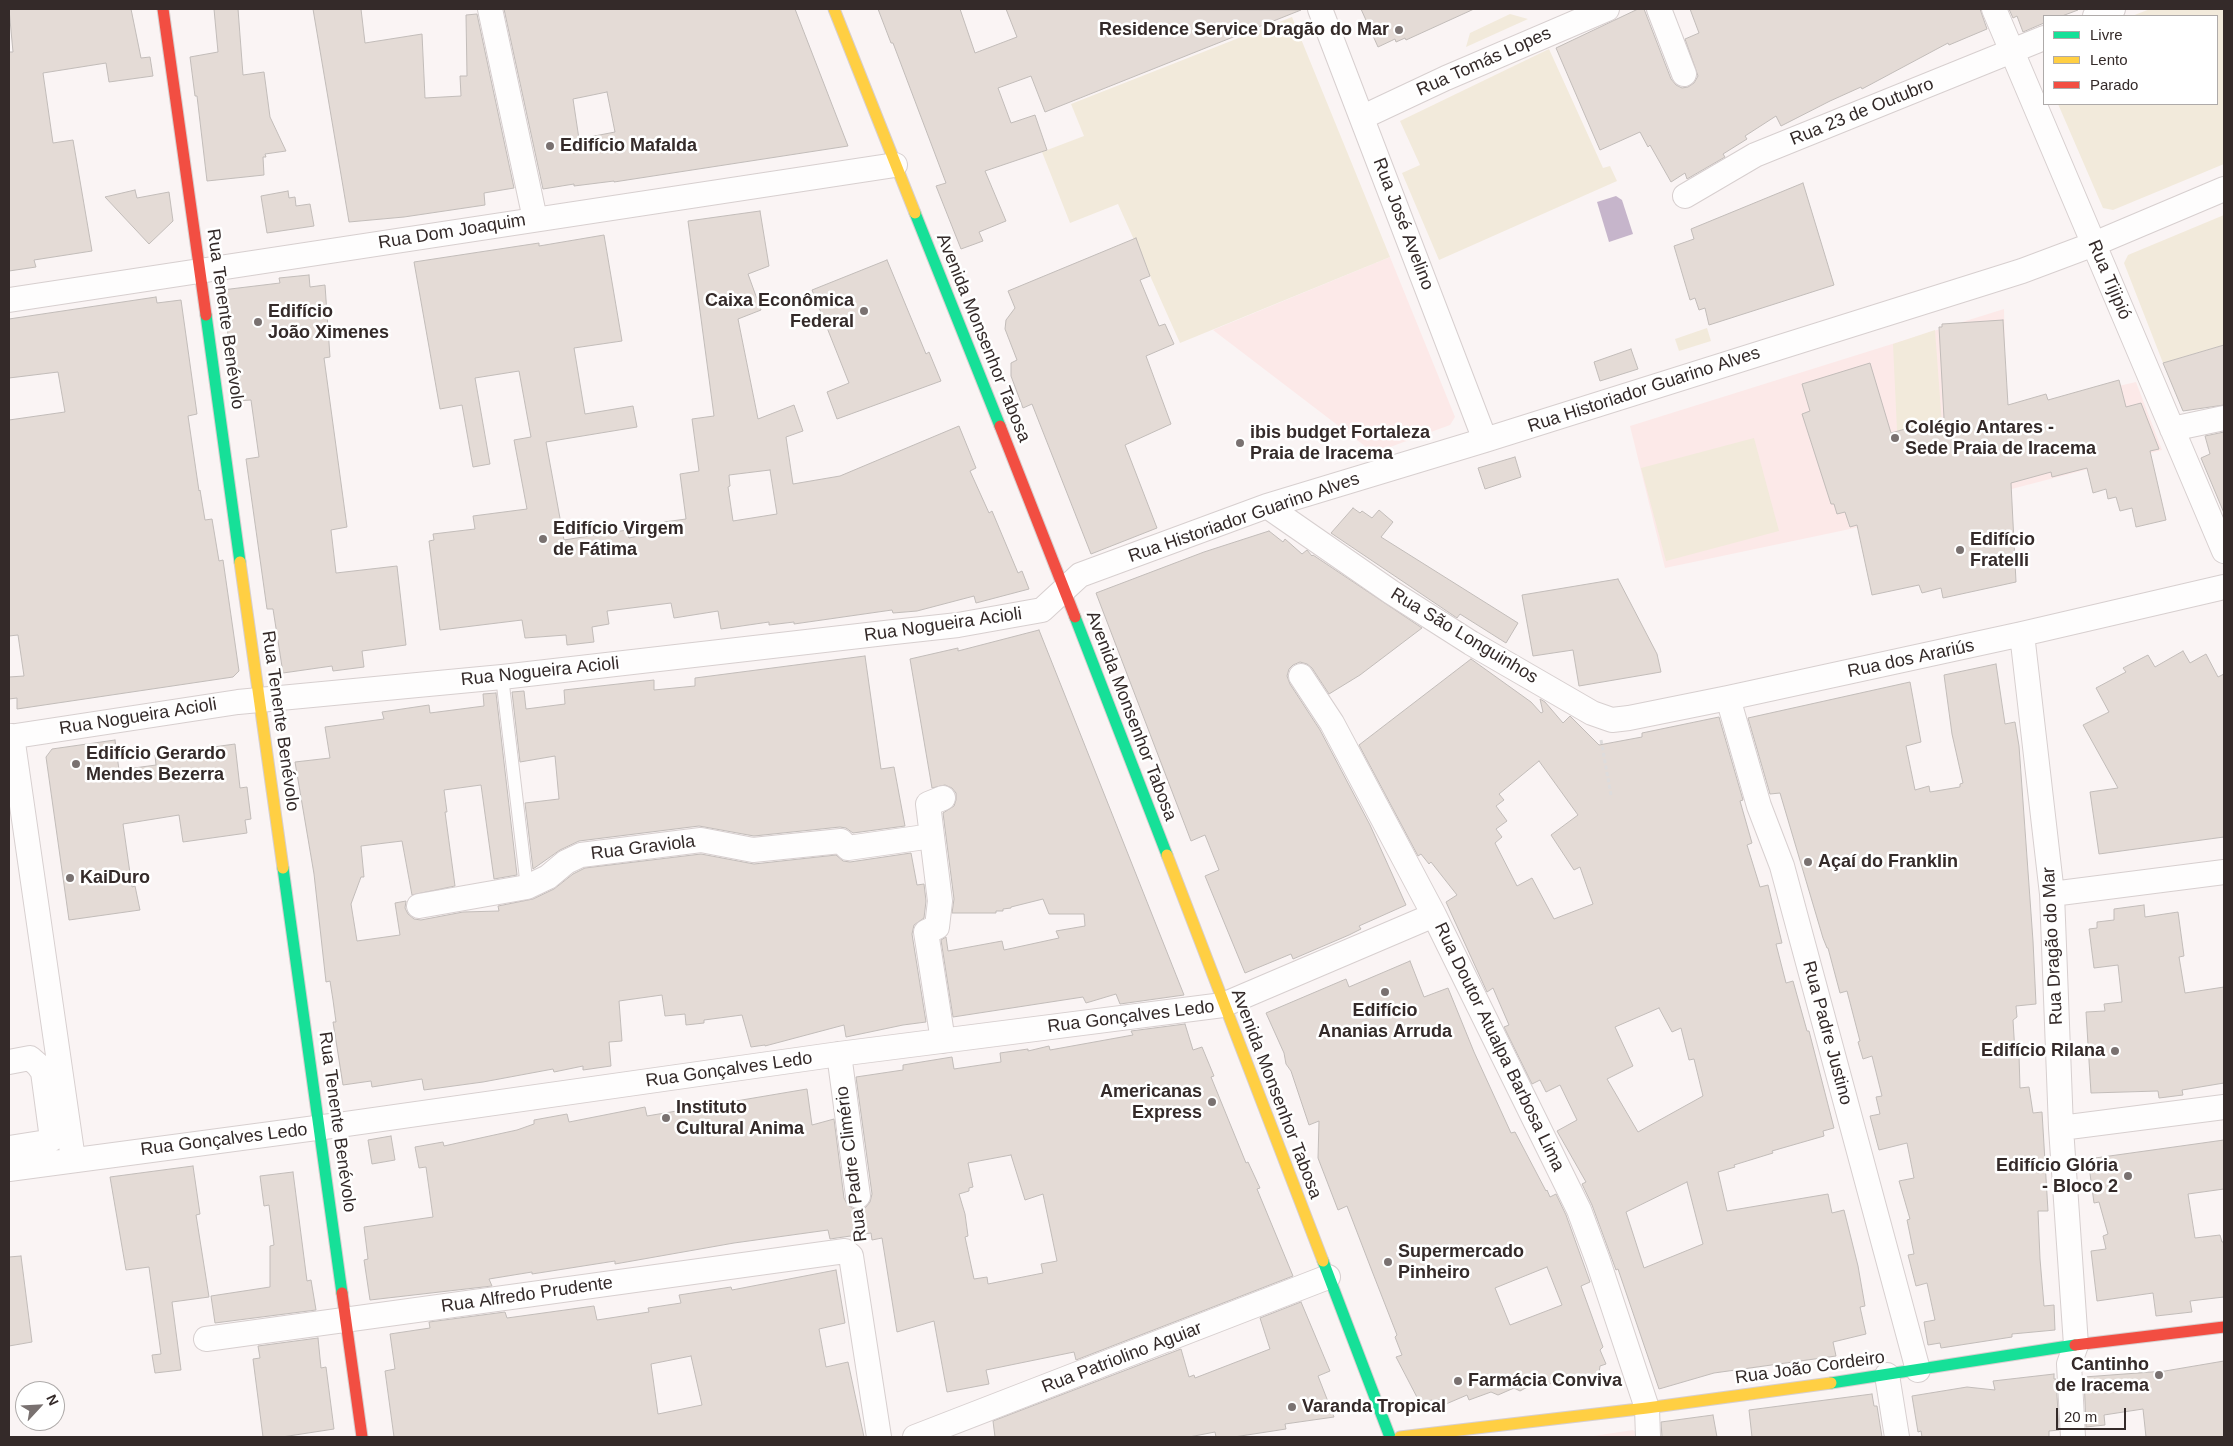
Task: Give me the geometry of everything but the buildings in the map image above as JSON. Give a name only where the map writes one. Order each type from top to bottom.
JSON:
[{"type":"street","name":"Rua Tenente Benévolo","points":[[163,9],[362,1437]]},
{"type":"street","points":[[490,9],[535,219]]},
{"type":"street","name":"Avenida Monsenhor Tabosa","points":[[834,9],[1064,590],[1390,1437]]},
{"type":"street","name":"Rua José Avelino","points":[[1320,9],[1485,440]]},
{"type":"street","name":"Rua Tomás Lopes","points":[[1362,117],[1446,78],[1607,9]]},
{"type":"street","points":[[1659,9],[1684,74]]},
{"type":"street","name":"Rua Tijipió","points":[[1994,9],[2224,551]]},
{"type":"street","points":[[2098,15],[2113,9]]},
{"type":"street","name":"Rua 23 de Outubro","points":[[1685,196],[1755,154],[2043,38]]},
{"type":"street","name":"Rua Dom Joaquim","points":[[9,300],[895,165]]},
{"type":"street","name":"Rua Historiador Guarino Alves","points":[[1064,590],[1080,575],[1267,506],[1485,440],[2022,271],[2094,244],[2224,189]]},
{"type":"street","points":[[2172,429],[2224,418]]},
{"type":"street","name":"Rua São Longuinhos","points":[[1267,506],[1391,592],[1471,643],[1596,714]]},
{"type":"street","name":"Rua dos Arariús","points":[[1596,714],[1603,718],[1620,720],[2022,634],[2224,587]]},
{"type":"street","name":"Rua Nogueira Acioli","points":[[10,736],[259,700],[502,677],[958,625],[1042,610],[1064,590]]},
{"type":"street","name":"Rua Dragão do Mar","points":[[2022,634],[2052,894],[2061,1128],[2076,1345],[2069,1364],[2073,1437]]},
{"type":"street","name":"Rua Doutor Atualpa Barbosa Lima","points":[[1301,676],[1332,724],[1434,915],[1578,1210],[1598,1261],[1647,1408],[1648,1437]]},
{"type":"street","name":"Rua Padre Justino","points":[[1728,698],[1759,806],[1782,866],[1918,1370]]},
{"type":"street","points":[[10,736],[73,1159]]},
{"type":"street","points":[[943,798],[928,804],[940,901],[937,927],[926,932],[943,1041]]},
{"type":"street","name":"Rua Graviola","points":[[419,906],[527,887],[548,877],[566,862],[581,855],[701,840],[753,850],[841,841],[848,848],[932,836]]},
{"type":"street","points":[[2052,894],[2224,872]]},
{"type":"street","name":"Rua Gonçalves Ledo","points":[[9,1169],[839,1054],[1223,1005],[1434,915]]},
{"type":"street","points":[[9,1047],[56,1040]]},
{"type":"street","name":"Rua Padre Climério","points":[[839,1054],[858,1196]]},
{"type":"street","points":[[9,1062],[30,1058],[38,1065],[42,1072],[52,1138],[47,1142],[9,1148]]},
{"type":"street","points":[[2061,1128],[2224,1107]]},
{"type":"street","name":"Rua Padre Climério","points":[[847,1251],[852,1256],[879,1437]]},
{"type":"street","name":"Rua Alfredo Prudente","points":[[206,1339],[847,1251]]},
{"type":"street","name":"Rua Patriolino Aguiar","points":[[915,1437],[1328,1278]]},
{"type":"street","name":"Rua João Cordeiro","points":[[1400,1437],[1647,1408],[1887,1375],[2076,1345],[2224,1327]]},
{"type":"street","points":[[1887,1375],[1897,1437]]},
{"type":"lane","points":[[502,677],[527,887]]},
{"type":"path","points":[[1596,714],[1611,794]]},
{"type":"path","name":"Rua Padre Climério","points":[[847,1251],[866,1248],[858,1196]]},
{"type":"shaded area","points":[[2150,9],[2224,9],[2224,164],[2113,210],[2103,208],[2058,105],[2218,105],[2218,15],[2135,15]]},
{"type":"shaded area","points":[[1510,14],[1528,19],[1466,47],[1470,33]]},
{"type":"shaded area","points":[[1292,17],[1390,257],[1180,343],[1118,204],[1070,223],[1042,152],[1084,136],[1071,104]]},
{"type":"shaded area","points":[[1549,49],[1603,168],[1610,166],[1617,181],[1439,260],[1402,173],[1420,165],[1400,121]]},
{"type":"shaded area","points":[[1616,196],[1622,200],[1633,234],[1609,242],[1597,202]]},
{"type":"shaded area","points":[[2224,215],[2224,345],[2163,363],[2124,263],[2128,255]]},
{"type":"shaded area","points":[[1390,257],[1455,417],[1450,425],[1374,453],[1213,330]]},
{"type":"shaded area","name":"Colégio Antares - Sede Praia de Iracema","points":[[2004,309],[2006,412],[2136,382],[2162,450],[1888,521],[1665,568],[1630,426]]},
{"type":"shaded area","points":[[1707,328],[1711,341],[1679,351],[1675,339]]},
{"type":"shaded area","points":[[1935,330],[1942,425],[1897,431],[1893,344]]},
{"type":"shaded area","points":[[1754,438],[1779,531],[1666,561],[1641,468]]},
{"type":"shaded area","points":[[1633,1430],[1639,1437],[1587,1437]]},
{"type":"traffic: fast","points":[[915,213],[1000,426]]},
{"type":"traffic: fast","points":[[206,315],[240,562]]},
{"type":"traffic: fast","points":[[1075,617],[1167,855]]},
{"type":"traffic: fast","points":[[283,868],[342,1293]]},
{"type":"traffic: fast","points":[[1323,1261],[1390,1437]]},
{"type":"traffic: fast","points":[[1831,1383],[2075,1345]]},
{"type":"traffic: slow","points":[[834,9],[915,213]]},
{"type":"traffic: slow","points":[[240,562],[283,868]]},
{"type":"traffic: slow","points":[[1167,855],[1323,1261]]},
{"type":"traffic: slow","points":[[1400,1437],[1647,1408],[1831,1383]]},
{"type":"traffic: jam","points":[[163,9],[206,315]]},
{"type":"traffic: jam","points":[[1000,426],[1075,617]]},
{"type":"traffic: jam","points":[[342,1293],[362,1437]]},
{"type":"traffic: jam","points":[[2075,1345],[2224,1327]]},
{"type":"place","name":"Residence Service Dragão do Mar","points":[[1399,30]]},
{"type":"place","name":"Edifício Mafalda","points":[[550,146]]},
{"type":"place","name":"Caixa Econômica Federal","points":[[864,311]]},
{"type":"place","name":"Edifício João Ximenes","points":[[258,322]]},
{"type":"place","name":"Colégio Antares - Sede Praia de Iracema","points":[[1895,438]]},
{"type":"place","name":"ibis budget Fortaleza Praia de Iracema","points":[[1240,443]]},
{"type":"place","name":"Edifício Virgem de Fátima","points":[[543,539]]},
{"type":"place","name":"Edifício Fratelli","points":[[1960,550]]},
{"type":"place","name":"Edifício Gerardo Mendes Bezerra","points":[[76,764]]},
{"type":"place","name":"Açaí do Franklin","points":[[1808,862]]},
{"type":"place","name":"KaiDuro","points":[[70,878]]},
{"type":"place","name":"Edifício Ananias Arruda","points":[[1385,992]]},
{"type":"place","name":"Edifício Rilana","points":[[2115,1051]]},
{"type":"place","name":"Americanas Express","points":[[1212,1102]]},
{"type":"place","name":"Instituto Cultural Anima","points":[[666,1118]]},
{"type":"place","name":"Edifício Glória - Bloco 2","points":[[2128,1176]]},
{"type":"place","name":"Supermercado Pinheiro","points":[[1388,1262]]},
{"type":"place","name":"Cantinho de Iracema","points":[[2159,1375]]},
{"type":"place","name":"Farmácia Conviva","points":[[1458,1381]]},
{"type":"place","name":"Varanda Tropical","points":[[1292,1407]]}]
